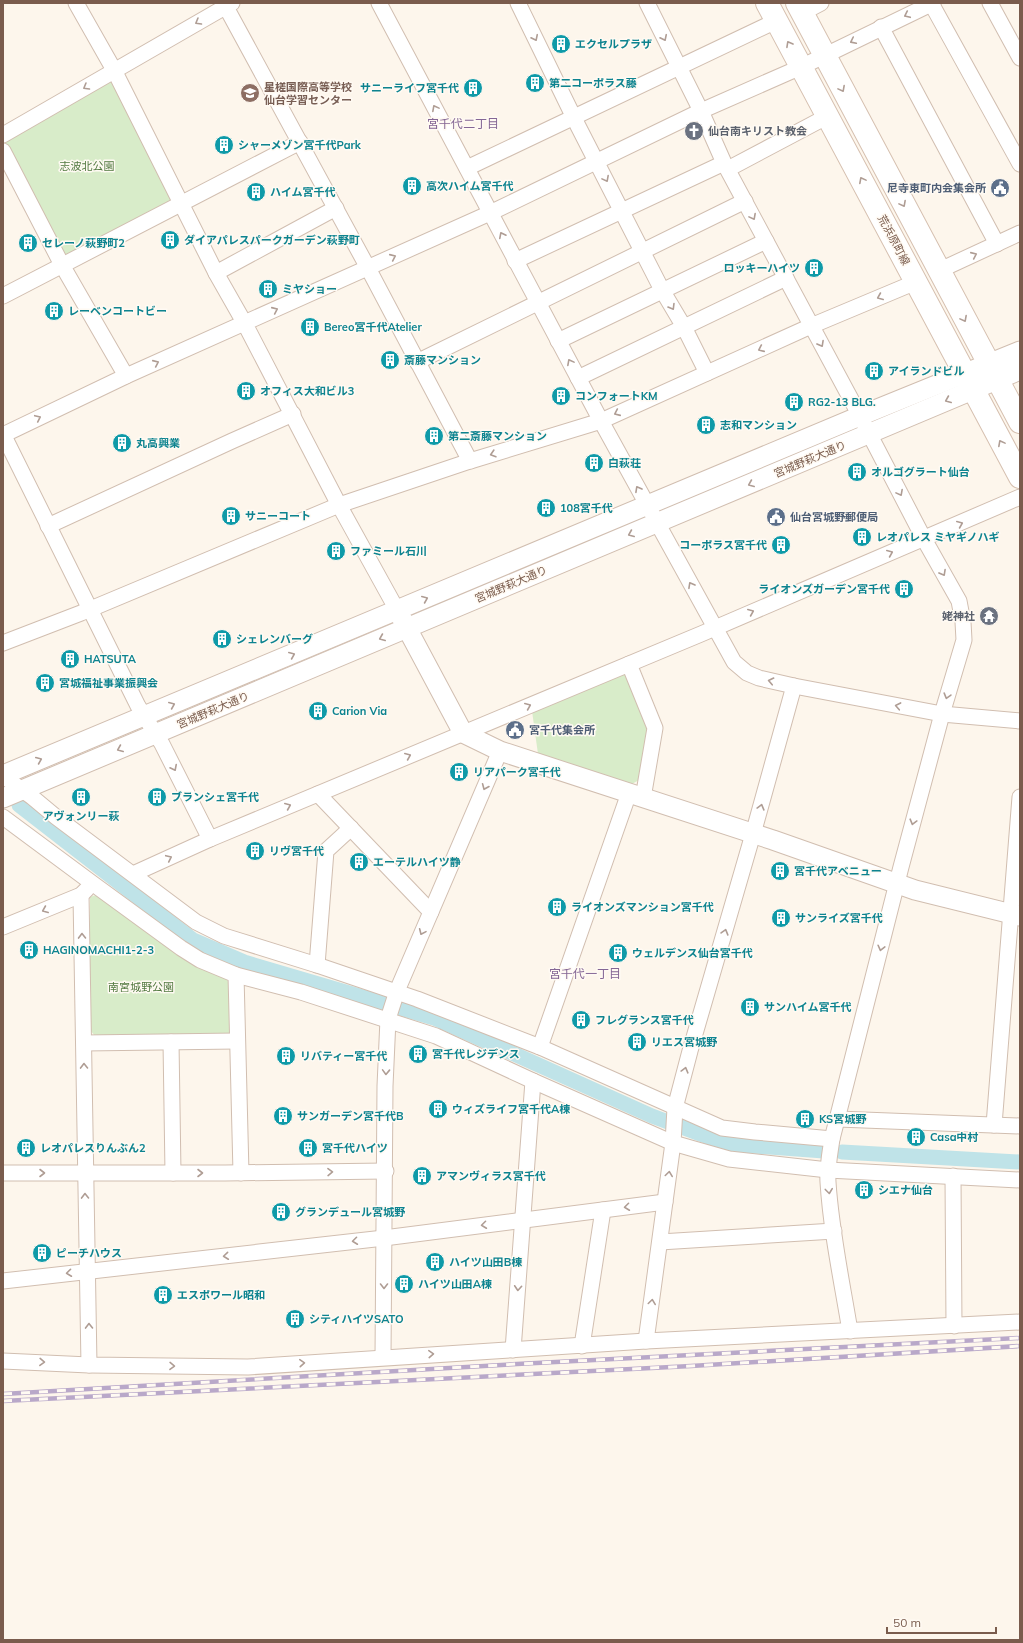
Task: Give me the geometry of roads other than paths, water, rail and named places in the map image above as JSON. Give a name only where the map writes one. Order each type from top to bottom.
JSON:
[{"type":"main road","points":[[800,8],[938,271],[1020,422]]},
{"type":"main road","name":"荒浜原町線","points":[[771,12],[1020,477]]},
{"type":"street","points":[[76,3],[114,70],[216,273],[245,324],[339,505],[463,733],[500,751],[898,882],[915,890],[1015,915]]},
{"type":"street","points":[[379,3],[600,420],[734,662],[747,672],[759,678],[794,686],[942,714],[1020,721]]},
{"type":"street","points":[[518,3],[596,161],[662,290],[684,327],[707,373]]},
{"type":"street","points":[[647,3],[701,111],[726,166],[924,539],[959,601],[963,622],[964,640],[942,714],[832,1139],[827,1180],[850,1331]]},
{"type":"street","points":[[800,8],[821,3]]},
{"type":"street","points":[[210,839],[156,734],[144,716],[3,434],[126,376],[490,213],[701,111],[801,67],[931,3],[1020,164]]},
{"type":"street","points":[[990,3],[1020,58]]},
{"type":"street","points":[[3,135],[229,5],[300,142],[470,461]]},
{"type":"street","points":[[467,168],[678,67],[771,12]]},
{"type":"street","points":[[881,27],[997,244]]},
{"type":"street","points":[[515,262],[622,210],[726,166],[828,116]]},
{"type":"street","points":[[3,296],[300,142]]},
{"type":"street","points":[[3,152],[62,265],[126,376]]},
{"type":"street","points":[[417,362],[745,201]]},
{"type":"street","points":[[216,273],[336,208]]},
{"type":"street","points":[[938,271],[1020,233]]},
{"type":"street","points":[[558,341],[766,241]]},
{"type":"street","points":[[578,378],[786,278]]},
{"type":"street","points":[[3,643],[339,505],[470,461],[600,420],[811,326],[916,282]]},
{"type":"street","name":"宮城野萩大通り","points":[[3,798],[869,434],[969,382],[993,372],[1020,351]]},
{"type":"street","name":"宮城野萩大通り","points":[[993,372],[1020,370]]},
{"type":"street","name":"宮城野萩大通り","points":[[3,776],[860,416],[969,382]]},
{"type":"street","points":[[48,526],[293,414]]},
{"type":"street","points":[[133,874],[210,839],[715,628],[1020,497]]},
{"type":"street","points":[[540,1047],[636,796],[655,728],[629,664]]},
{"type":"street","points":[[646,1341],[674,1125],[690,1051],[754,834],[794,686]]},
{"type":"street","points":[[383,1357],[386,1171],[385,1086],[392,1006],[500,751]]},
{"type":"street","points":[[3,776],[196,922],[224,936],[317,965],[392,1006],[436,1036],[533,1081],[674,1125],[722,1128],[832,1139]]},
{"type":"street","points":[[318,794],[431,912]]},
{"type":"street","points":[[994,1125],[1015,915],[1020,797]]},
{"type":"street","points":[[3,817],[181,948],[200,960],[236,975],[301,992],[392,1006],[540,1047],[674,1125],[729,1159],[828,1170],[1020,1180]]},
{"type":"street","points":[[317,965],[326,851],[351,828]]},
{"type":"street","points":[[3,927],[81,895],[92,883]]},
{"type":"street","points":[[81,895],[89,1365]]},
{"type":"street","points":[[236,975],[242,1173]]},
{"type":"street","points":[[84,1043],[238,1041]]},
{"type":"street","points":[[171,1042],[173,1173]]},
{"type":"street","points":[[513,1350],[533,1081]]},
{"type":"street","points":[[838,1119],[1020,1126]]},
{"type":"street","points":[[3,1173],[242,1173],[386,1171]]},
{"type":"street","points":[[953,1176],[954,1326]]},
{"type":"street","points":[[3,1281],[384,1238],[665,1202]]},
{"type":"street","points":[[582,1346],[603,1210]]},
{"type":"street","points":[[660,1242],[834,1231]]},
{"type":"street","points":[[3,1361],[89,1365],[248,1367],[646,1341],[1020,1322]]},
{"type":"waterway","points":[[19,805],[193,940],[244,962],[434,1018],[652,1116],[727,1144],[824,1151]]},
{"type":"waterway","points":[[842,1152],[1020,1162]]},
{"type":"railway","points":[[3,1394],[517,1364],[1020,1338]]},
{"type":"railway","points":[[3,1401],[691,1366],[1020,1346]]},
{"type":"place","name":"エクセルプラザ","points":[[561,44]]},
{"type":"place","name":"第二コーポラス藤","points":[[535,83]]},
{"type":"place","name":"サニーライフ宮千代","points":[[473,88]]},
{"type":"place","name":"星槎国際高等学校 仙台学習センター","points":[[250,93]]},
{"type":"place","name":"仙台南キリスト教会","points":[[694,131]]},
{"type":"place","name":"シャーメゾン宮千代Park","points":[[224,145]]},
{"type":"place","name":"高次ハイム宮千代","points":[[412,186]]},
{"type":"place","name":"尼寺東町内会集会所","points":[[1000,188]]},
{"type":"place","name":"ハイム宮千代","points":[[256,192]]},
{"type":"place","name":"ダイアパレスパークガーデン萩野町","points":[[170,240]]},
{"type":"place","name":"セレーノ萩野町2","points":[[28,243]]},
{"type":"place","name":"ロッキーハイツ","points":[[814,268]]},
{"type":"place","name":"ミヤショー","points":[[268,289]]},
{"type":"place","name":"レーベンコートビー","points":[[54,311]]},
{"type":"place","name":"Bereo宮千代Atelier","points":[[310,327]]},
{"type":"place","name":"斎藤マンション","points":[[390,360]]},
{"type":"place","name":"アイランドビル","points":[[874,371]]},
{"type":"place","name":"オフィス大和ビル3","points":[[246,391]]},
{"type":"place","name":"コンフォートKM","points":[[561,396]]},
{"type":"place","name":"RG2-13 BLG.","points":[[794,402]]},
{"type":"place","name":"志和マンション","points":[[706,425]]},
{"type":"place","name":"第二斎藤マンション","points":[[434,436]]},
{"type":"place","name":"丸高興業","points":[[122,443]]},
{"type":"place","name":"白萩荘","points":[[594,463]]},
{"type":"place","name":"オルゴグラート仙台","points":[[857,472]]},
{"type":"place","name":"108宮千代","points":[[546,508]]},
{"type":"place","name":"サニーコート","points":[[231,516]]},
{"type":"place","name":"仙台宮城野郵便局","points":[[776,517]]},
{"type":"place","name":"レオパレス ミヤギノハギ","points":[[862,537]]},
{"type":"place","name":"コーポラス宮千代","points":[[781,545]]},
{"type":"place","name":"ファミール石川","points":[[336,551]]},
{"type":"place","name":"ライオンズガーデン宮千代","points":[[904,589]]},
{"type":"place","name":"姥神社","points":[[989,616]]},
{"type":"place","name":"シェレンバーグ","points":[[222,639]]},
{"type":"place","name":"HATSUTA","points":[[70,659]]},
{"type":"place","name":"宮城福祉事業振興会","points":[[45,683]]},
{"type":"place","name":"Carion Via","points":[[318,711]]},
{"type":"place","name":"宮千代集会所","points":[[515,730]]},
{"type":"place","name":"リアパーク宮千代","points":[[459,772]]},
{"type":"place","name":"アヴォンリー萩","points":[[81,797]]},
{"type":"place","name":"ブランシェ宮千代","points":[[157,797]]},
{"type":"place","name":"リヴ宮千代","points":[[255,851]]},
{"type":"place","name":"エーテルハイツ静","points":[[359,862]]},
{"type":"place","name":"宮千代アベニュー","points":[[780,871]]},
{"type":"place","name":"ライオンズマンション宮千代","points":[[557,907]]},
{"type":"place","name":"サンライズ宮千代","points":[[781,918]]},
{"type":"place","name":"HAGINOMACHI1-2-3","points":[[29,950]]},
{"type":"place","name":"ウェルデンス仙台宮千代","points":[[618,953]]},
{"type":"place","name":"サンハイム宮千代","points":[[750,1007]]},
{"type":"place","name":"フレグランス宮千代","points":[[581,1020]]},
{"type":"place","name":"リエス宮城野","points":[[637,1042]]},
{"type":"place","name":"宮千代レジデンス","points":[[418,1054]]},
{"type":"place","name":"リバティー宮千代","points":[[286,1056]]},
{"type":"place","name":"ウィズライフ宮千代A棟","points":[[438,1109]]},
{"type":"place","name":"サンガーデン宮千代B","points":[[283,1116]]},
{"type":"place","name":"KS宮城野","points":[[805,1119]]},
{"type":"place","name":"Casa中村","points":[[916,1137]]},
{"type":"place","name":"レオパレスりんぶん2","points":[[26,1148]]},
{"type":"place","name":"宮千代ハイツ","points":[[308,1148]]},
{"type":"place","name":"アマンヴィラス宮千代","points":[[422,1176]]},
{"type":"place","name":"シエナ仙台","points":[[864,1190]]},
{"type":"place","name":"グランデュール宮城野","points":[[281,1212]]},
{"type":"place","name":"ピーチハウス","points":[[42,1253]]},
{"type":"place","name":"ハイツ山田B棟","points":[[435,1262]]},
{"type":"place","name":"ハイツ山田A棟","points":[[404,1284]]},
{"type":"place","name":"エスポワール昭和","points":[[163,1295]]},
{"type":"place","name":"シティハイツSATO","points":[[295,1319]]},
{"type":"district","name":"宮千代二丁目","points":[[463,124]]},
{"type":"district","name":"宮千代一丁目","points":[[585,974]]},
{"type":"park label","name":"志波北公園","points":[[87,166]]},
{"type":"park label","name":"南宮城野公園","points":[[141,987]]}]
